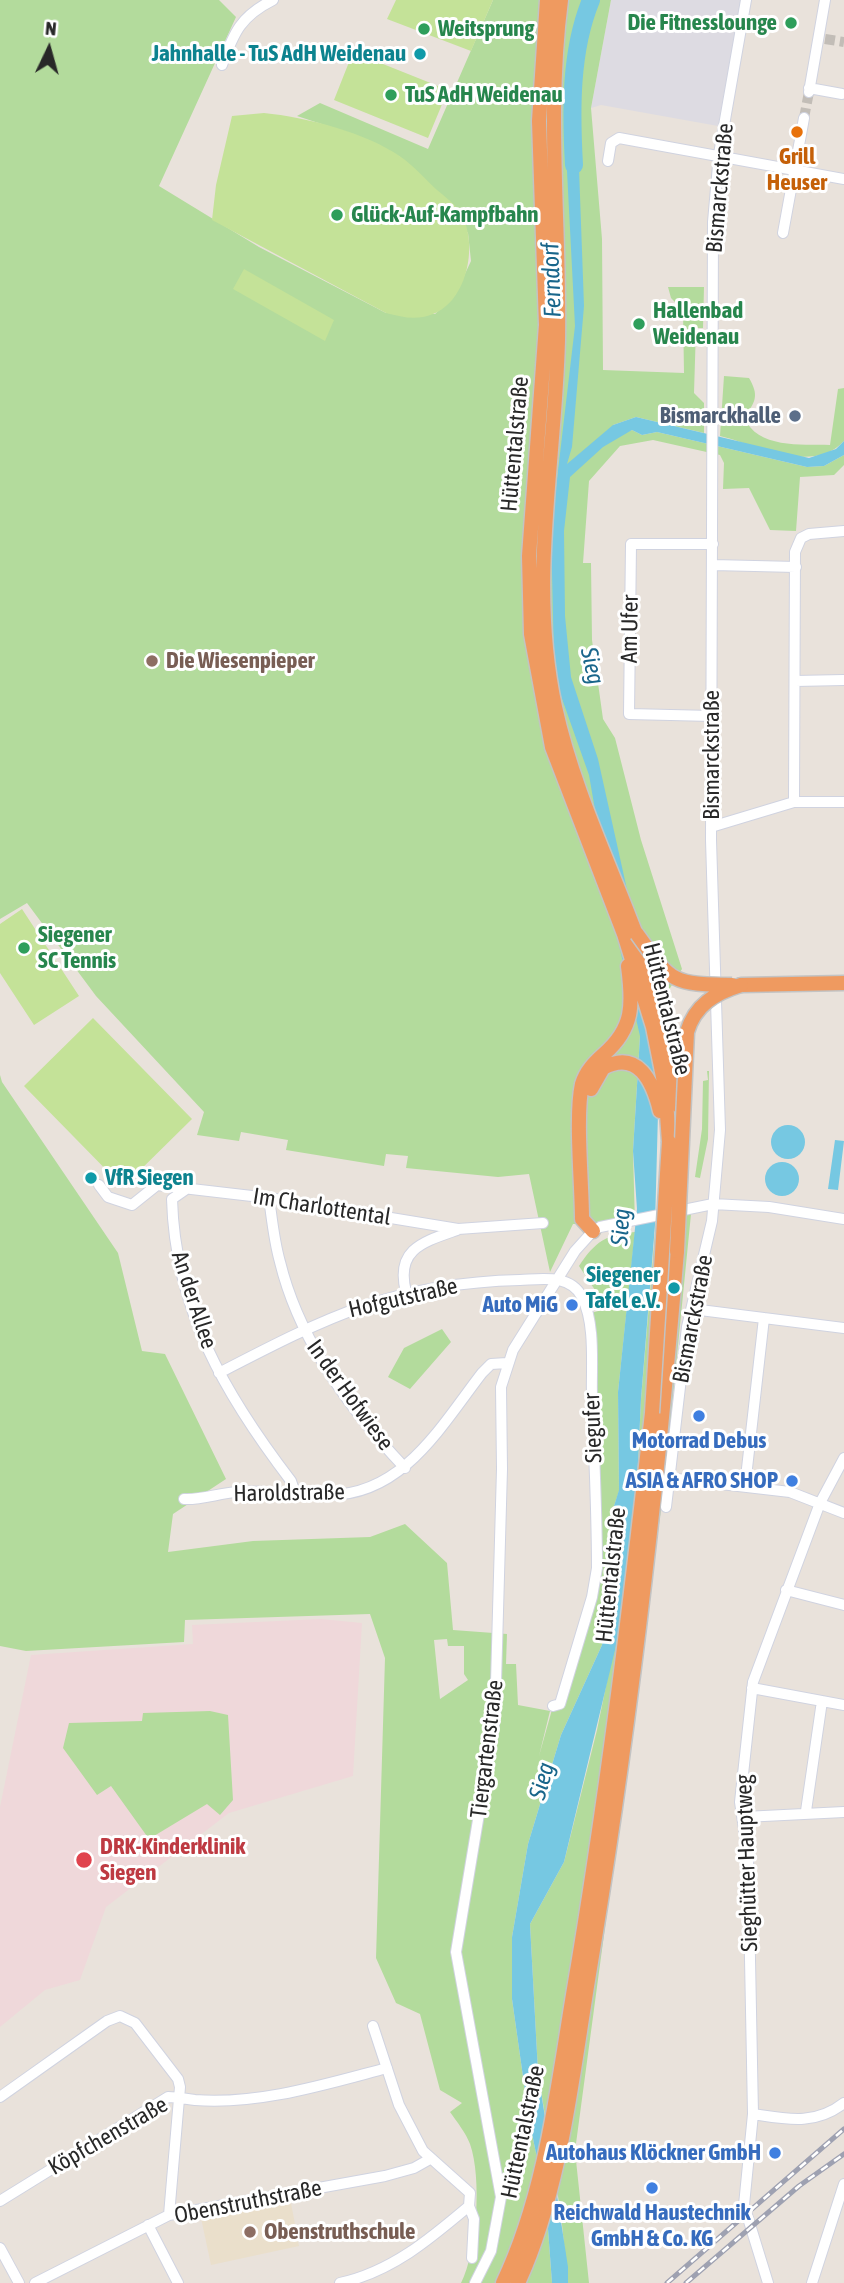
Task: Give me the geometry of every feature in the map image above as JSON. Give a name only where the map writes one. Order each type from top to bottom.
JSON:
[{"type":"highway","name":"Hüttentalstraße","points":[[518,2283],[547,2198],[566,2106],[624,1758],[643,1617],[669,1352],[677,1251],[681,1129],[666,1024],[552,747],[531,634],[529,556],[546,325],[539,121],[547,0]]},
{"type":"highway","name":"Hüttentalstraße","points":[[503,2283],[527,2220],[551,2117],[612,1756],[655,1376],[669,1142],[665,1087],[631,934],[565,744],[548,674],[543,632],[541,556],[558,335],[552,120],[561,0]]},
{"type":"highway","points":[[556,40],[568,0]]},
{"type":"highway","points":[[631,934],[663,971],[677,981],[692,985],[844,983]]},
{"type":"highway","points":[[593,1231],[582,1219],[581,1089],[590,1067],[610,1057],[631,1016],[631,934]]},
{"type":"highway","points":[[681,1129],[689,1025],[704,1003],[741,985]]},
{"type":"highway","points":[[610,1057],[626,1062],[645,1073],[655,1092],[669,1142]]},
{"type":"street","points":[[222,65],[238,27],[252,11],[273,0]]},
{"type":"street","name":"Bismarckstraße","points":[[666,1507],[687,1327],[713,1204],[720,1130],[711,827],[713,222],[719,155],[746,0]]},
{"type":"street","points":[[825,0],[822,38],[808,72],[809,90],[842,94]]},
{"type":"street","points":[[783,233],[804,118]]},
{"type":"street","points":[[608,161],[611,143],[619,138],[844,179]]},
{"type":"street","points":[[794,802],[795,552],[801,538],[809,534],[844,531]]},
{"type":"street","name":"Am Ufer","points":[[712,716],[629,714],[631,544],[713,544]]},
{"type":"street","points":[[713,565],[796,567]]},
{"type":"street","points":[[795,681],[844,680]]},
{"type":"street","points":[[711,827],[794,802],[844,802]]},
{"type":"street","points":[[716,981],[844,977]]},
{"type":"street","points":[[99,1185],[107,1197],[132,1205],[157,1185],[185,1189]]},
{"type":"street","name":"Im Charlottental","points":[[185,1189],[201,1188],[458,1229],[542,1223]]},
{"type":"street","name":"An der Allee","points":[[185,1189],[172,1199],[174,1234],[188,1297],[219,1374],[235,1405],[291,1481],[295,1493]]},
{"type":"street","name":"In der Hofwiese","points":[[269,1198],[280,1262],[304,1329],[333,1377],[405,1468]]},
{"type":"street","points":[[593,1231],[618,1223],[713,1204],[769,1208],[844,1219]]},
{"type":"street","name":"Im Charlottental","points":[[405,1292],[403,1280],[407,1258],[417,1246],[458,1229]]},
{"type":"street","name":"Tiergartenstraße","points":[[475,2283],[491,2251],[501,2197],[456,1952],[495,1718],[502,1469],[499,1409],[507,1363],[575,1251],[593,1231]]},
{"type":"street","name":"Hofgutstraße","points":[[219,1374],[304,1329],[352,1308],[405,1292],[464,1283],[559,1279]]},
{"type":"street","name":"Siegufer","points":[[553,1706],[560,1704],[592,1597],[597,1568],[587,1314],[578,1290],[559,1279]]},
{"type":"street","points":[[692,1309],[844,1328]]},
{"type":"street","points":[[745,1486],[764,1318]]},
{"type":"street","name":"Haroldstraße","points":[[184,1499],[236,1492],[348,1494],[377,1486],[405,1468],[491,1364],[507,1363]]},
{"type":"street","name":"Sieghütter Hauptweg","points":[[768,2283],[744,2205],[752,2114],[748,1856],[740,1802],[752,1688],[820,1503],[844,1458]]},
{"type":"street","points":[[668,1478],[790,1492],[844,1513]]},
{"type":"street","points":[[786,1590],[844,1605]]},
{"type":"street","points":[[752,1688],[844,1706]]},
{"type":"street","points":[[806,1811],[821,1700]]},
{"type":"street","points":[[744,1817],[806,1811],[844,1812]]},
{"type":"street","points":[[0,2097],[107,2021],[120,2016],[139,2026],[178,2080],[179,2097],[169,2215]]},
{"type":"street","points":[[373,2026],[399,2105],[430,2159],[470,2193],[469,2206],[474,2219],[472,2258]]},
{"type":"street","name":"Köpfchenstraße","points":[[0,2201],[168,2097],[196,2100],[265,2096],[325,2085],[387,2068]]},
{"type":"street","points":[[752,2114],[803,2121],[828,2114],[843,2106]]},
{"type":"street","name":"Obenstruthstraße","points":[[35,2283],[169,2215],[385,2176],[414,2168],[430,2159]]},
{"type":"street","points":[[812,2283],[844,2184]]},
{"type":"street","points":[[340,2283],[383,2269],[407,2255],[469,2206]]},
{"type":"street","points":[[148,2225],[178,2283]]},
{"type":"street","points":[[0,2248],[19,2283]]},
{"type":"shaded area","points":[[611,0],[741,0],[718,126],[601,105],[591,108]]},
{"type":"shaded area","name":"DRK-Kinderklinik Siegen","points":[[321,1619],[362,1623],[353,1776],[229,1813],[106,1907],[80,1980],[45,1990],[0,2027],[0,1807],[31,1655],[193,1644],[192,1625]]},
{"type":"shaded area","name":"Obenstruthschule","points":[[291,2203],[299,2246],[211,2265],[201,2218]]},
{"type":"green space","points":[[0,0],[219,0],[236,17],[159,186],[259,247],[386,313],[435,314],[455,295],[471,261],[468,233],[400,157],[343,131],[297,116],[320,103],[428,149],[493,0],[611,0],[591,108],[602,239],[603,370],[684,373],[683,310],[671,298],[668,287],[704,287],[703,328],[696,328],[694,393],[704,403],[704,433],[636,417],[613,425],[618,436],[632,430],[642,435],[657,432],[807,467],[824,466],[844,455],[844,465],[834,475],[800,477],[796,531],[770,530],[749,488],[723,489],[724,463],[720,455],[653,440],[620,446],[589,481],[583,563],[591,563],[592,640],[603,719],[615,738],[641,840],[682,969],[640,1036],[633,1151],[635,1225],[573,1224],[550,1272],[529,1174],[498,1177],[406,1168],[408,1156],[386,1154],[384,1166],[286,1150],[288,1140],[241,1132],[239,1141],[197,1135],[204,1112],[96,996],[27,903],[0,919]]},
{"type":"green space","points":[[396,0],[493,0],[471,51],[387,19]]},
{"type":"green space","name":"TuS AdH Weidenau","points":[[353,52],[448,90],[428,138],[334,100]]},
{"type":"green space","name":"Glück-Auf-Kampfbahn","points":[[264,113],[317,122],[387,148],[406,161],[455,206],[466,224],[469,254],[462,284],[445,307],[433,314],[415,318],[386,313],[212,220],[216,185],[232,116]]},
{"type":"green space","points":[[244,269],[334,320],[325,341],[233,289]]},
{"type":"green space","points":[[724,376],[749,378],[755,398],[744,417],[759,435],[781,443],[830,445],[838,389],[844,388],[844,441],[831,451],[800,457],[767,451],[720,436]]},
{"type":"green space","name":"Siegener SC Tennis","points":[[22,909],[79,996],[34,1025],[0,973],[0,924]]},
{"type":"green space","points":[[93,1018],[192,1119],[123,1187],[24,1086]]},
{"type":"green space","points":[[709,1071],[708,1139],[700,1178],[695,1177],[702,1129],[703,1081],[708,1080]]},
{"type":"green space","points":[[0,1075],[2,1082],[118,1253],[142,1351],[165,1354],[226,1479],[173,1514],[168,1552],[253,1541],[370,1537],[405,1524],[447,1563],[453,1630],[507,1634],[506,1664],[516,1664],[518,1705],[550,1711],[539,1756],[553,1706],[560,1703],[595,1583],[587,1314],[602,1310],[595,1290],[579,1266],[602,1241],[616,1235],[635,1232],[618,1392],[619,1491],[614,1506],[619,1519],[615,1585],[602,1645],[561,1735],[528,1844],[512,1937],[512,1999],[529,2119],[546,2202],[552,2283],[527,2283],[528,2280],[502,2271],[495,2283],[461,2283],[471,2253],[477,2195],[470,2144],[450,2112],[462,2103],[440,2090],[420,2014],[396,2003],[376,1958],[385,1658],[370,1614],[185,1620],[184,1642],[26,1651],[0,1646]],"holes":[[[447,1639],[448,1646],[464,1646],[464,1674],[468,1680],[440,1699],[434,1640]]]},
{"type":"green space","points":[[691,1214],[664,1487],[575,2151],[589,2283],[568,2283],[561,2215],[538,2072],[530,1924],[564,1862],[597,1730],[634,1549],[641,1399],[656,1221]]},
{"type":"green space","points":[[442,1329],[451,1342],[410,1389],[388,1377],[404,1348]]},
{"type":"green space","points":[[210,1711],[228,1715],[233,1800],[220,1815],[207,1804],[149,1839],[111,1786],[97,1795],[63,1748],[69,1723],[142,1721],[143,1713]]},
{"type":"water","points":[[578,141],[584,306],[572,447],[567,464],[613,425],[636,417],[809,458],[836,449],[844,441],[844,455],[824,466],[807,467],[657,432],[642,435],[632,430],[603,447],[570,477],[564,531],[565,616],[571,677],[598,759],[660,1038],[655,1225],[641,1399],[634,1549],[615,1650],[564,1862],[530,1924],[538,2072],[568,2267],[568,2283],[552,2283],[546,2202],[529,2119],[512,1999],[512,1937],[528,1844],[561,1735],[602,1645],[615,1585],[619,1519],[614,1506],[619,1490],[618,1392],[637,1209],[633,1151],[640,1036],[616,932],[589,775],[560,693],[554,660],[551,530],[575,326],[567,171],[571,144]]},
{"type":"water","points":[[788,1125],[800,1130],[805,1142],[800,1154],[788,1159],[776,1154],[771,1142],[776,1130]]},
{"type":"water","points":[[835,1140],[844,1141],[838,1190],[828,1189]]},
{"type":"water","points":[[782,1162],[794,1167],[799,1179],[794,1191],[782,1196],[770,1191],[765,1179],[770,1167]]},
{"type":"waterway","name":"Ferndorf","points":[[574,165],[572,124],[576,60],[591,0]]},
{"type":"tunnel","points":[[825,39],[844,42]]},
{"type":"tunnel","points":[[804,118],[809,92]]},
{"type":"railway","points":[[667,2283],[844,2129]]},
{"type":"railway","points":[[686,2283],[799,2186],[844,2154]]},
{"type":"place","name":"Die Fitnesslounge","points":[[791,23]]},
{"type":"place","name":"Weitsprung","points":[[424,29]]},
{"type":"place","name":"Jahnhalle - TuS AdH Weidenau","points":[[420,54]]},
{"type":"place","name":"TuS AdH Weidenau","points":[[391,95]]},
{"type":"place","name":"Grill Heuser","points":[[797,132]]},
{"type":"place","name":"Glück-Auf-Kampfbahn","points":[[337,215]]},
{"type":"place","name":"Hallenbad Weidenau","points":[[639,324]]},
{"type":"place","name":"Bismarckhalle","points":[[795,416]]},
{"type":"place","name":"Die Wiesenpieper","points":[[152,661]]},
{"type":"place","name":"Siegener SC Tennis","points":[[24,948]]},
{"type":"place","name":"VfR Siegen","points":[[91,1178]]},
{"type":"place","name":"Siegener Tafel e.V.","points":[[674,1288]]},
{"type":"place","name":"Auto MiG","points":[[572,1305]]},
{"type":"place","name":"Motorrad Debus","points":[[699,1416]]},
{"type":"place","name":"ASIA & AFRO SHOP","points":[[792,1481]]},
{"type":"place","name":"DRK-Kinderklinik Siegen","points":[[84,1860]]},
{"type":"place","name":"Autohaus Klöckner GmbH","points":[[775,2153]]},
{"type":"place","name":"Reichwald Haustechnik GmbH & Co. KG","points":[[652,2188]]},
{"type":"place","name":"Obenstruthschule","points":[[250,2232]]},
{"type":"water label","name":"Sieg","points":[[592,666]]},
{"type":"water label","name":"Sieg","points":[[621,1227]]},
{"type":"water label","name":"Sieg","points":[[542,1781]]}]
